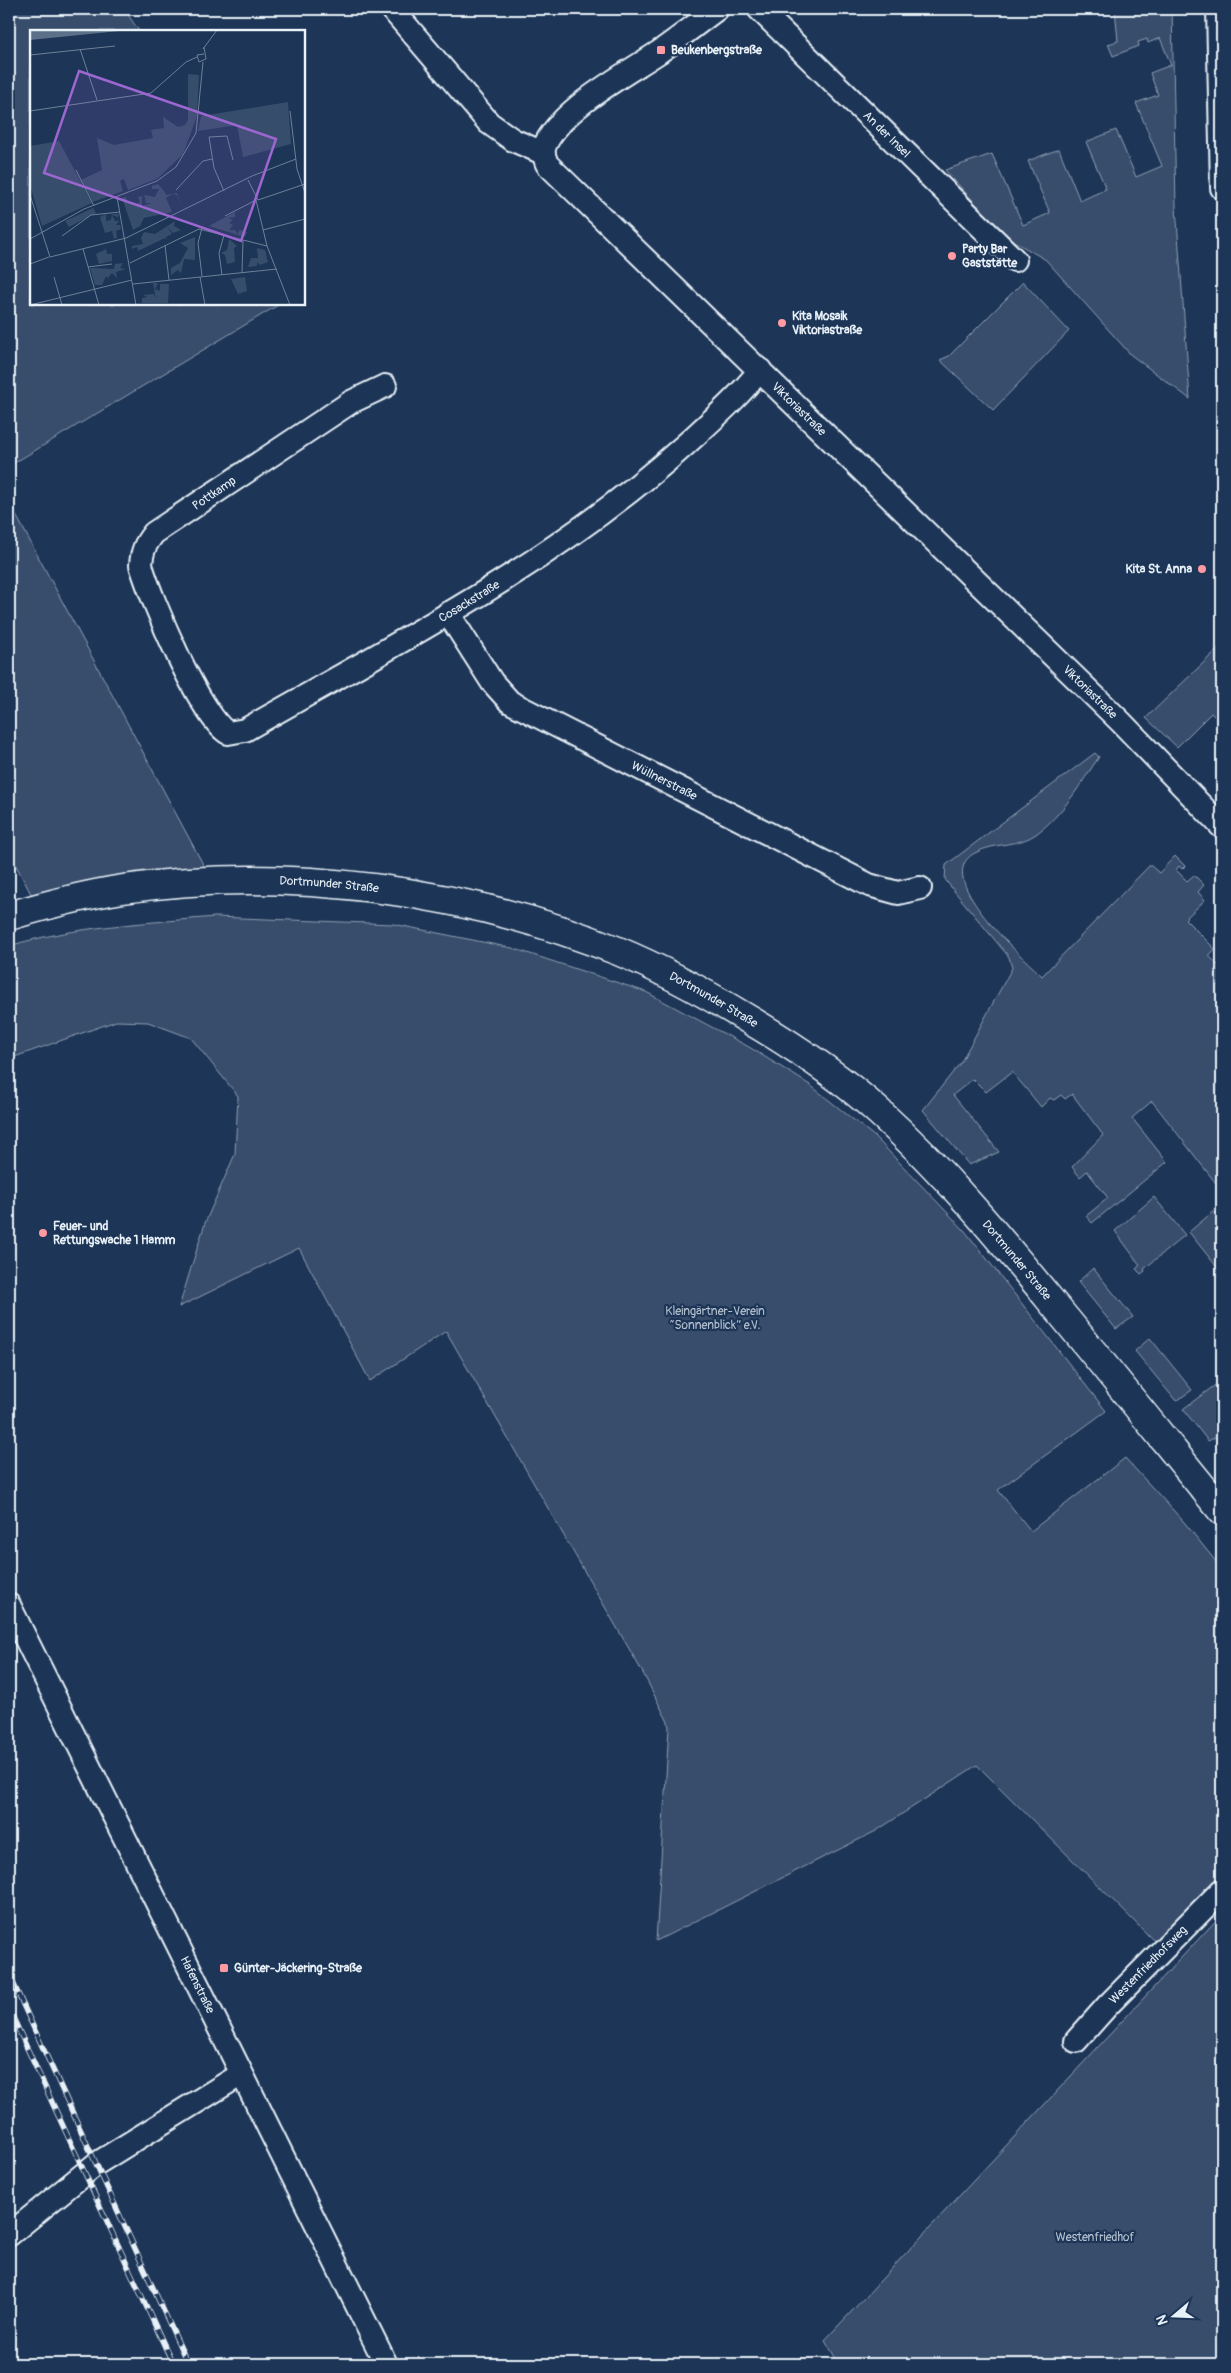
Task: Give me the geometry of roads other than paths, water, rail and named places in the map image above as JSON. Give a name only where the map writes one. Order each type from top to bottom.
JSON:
[{"type":"main road","name":"Dortmunder Straße","points":[[9,916],[68,900],[140,887],[230,880],[349,885],[385,889],[488,909],[551,927],[619,951],[678,979],[788,1042],[874,1108],[899,1130],[967,1198],[1219,1502]]},
{"type":"street","points":[[392,9],[489,123],[514,140],[542,152],[546,142],[566,118],[590,98],[717,9]]},
{"type":"street","name":"An der Insel","points":[[759,9],[1015,260]]},
{"type":"street","points":[[1218,9],[1222,188]]},
{"type":"street","name":"Viktoriastraße","points":[[542,152],[547,164],[760,370],[847,458],[1121,722],[1222,827]]},
{"type":"street","name":"Cosackstraße","points":[[176,653],[216,722],[228,733],[245,730],[448,613],[536,559],[652,473],[744,392],[760,370]]},
{"type":"street","name":"Pottkamp","points":[[176,653],[141,565],[142,553],[146,543],[154,533],[351,402],[385,386]]},
{"type":"street","name":"Wüllnerstraße","points":[[448,613],[492,682],[510,702],[869,885],[886,892],[898,893],[920,888]]},
{"type":"street","name":"Hafenstraße","points":[[9,1605],[240,2075],[386,2364]]},
{"type":"street","name":"Westenfriedhofsweg","points":[[1076,2041],[1222,1890]]},
{"type":"street","points":[[9,2235],[96,2164],[240,2075]]},
{"type":"railway","points":[[9,1974],[188,2364]]},
{"type":"railway","points":[[9,2009],[173,2364]]},
{"type":"place","name":"Beukenbergstraße","points":[[661,50]]},
{"type":"place","name":"Party Bar Gaststätte","points":[[952,256]]},
{"type":"place","name":"Kita Mosaik Viktoriastraße","points":[[782,323]]},
{"type":"place","name":"Kita St. Anna","points":[[1202,569]]},
{"type":"place","name":"Feuer- und Rettungswache 1 Hamm","points":[[43,1233]]},
{"type":"place","name":"Günter-Jäckering-Straße","points":[[224,1968]]},
{"type":"park label","name":"Kleingärtner-Verein “Sonnenblick” e.V.","points":[[715,1318]]},
{"type":"park label","name":"Westenfriedhof","points":[[1095,2237]]}]
